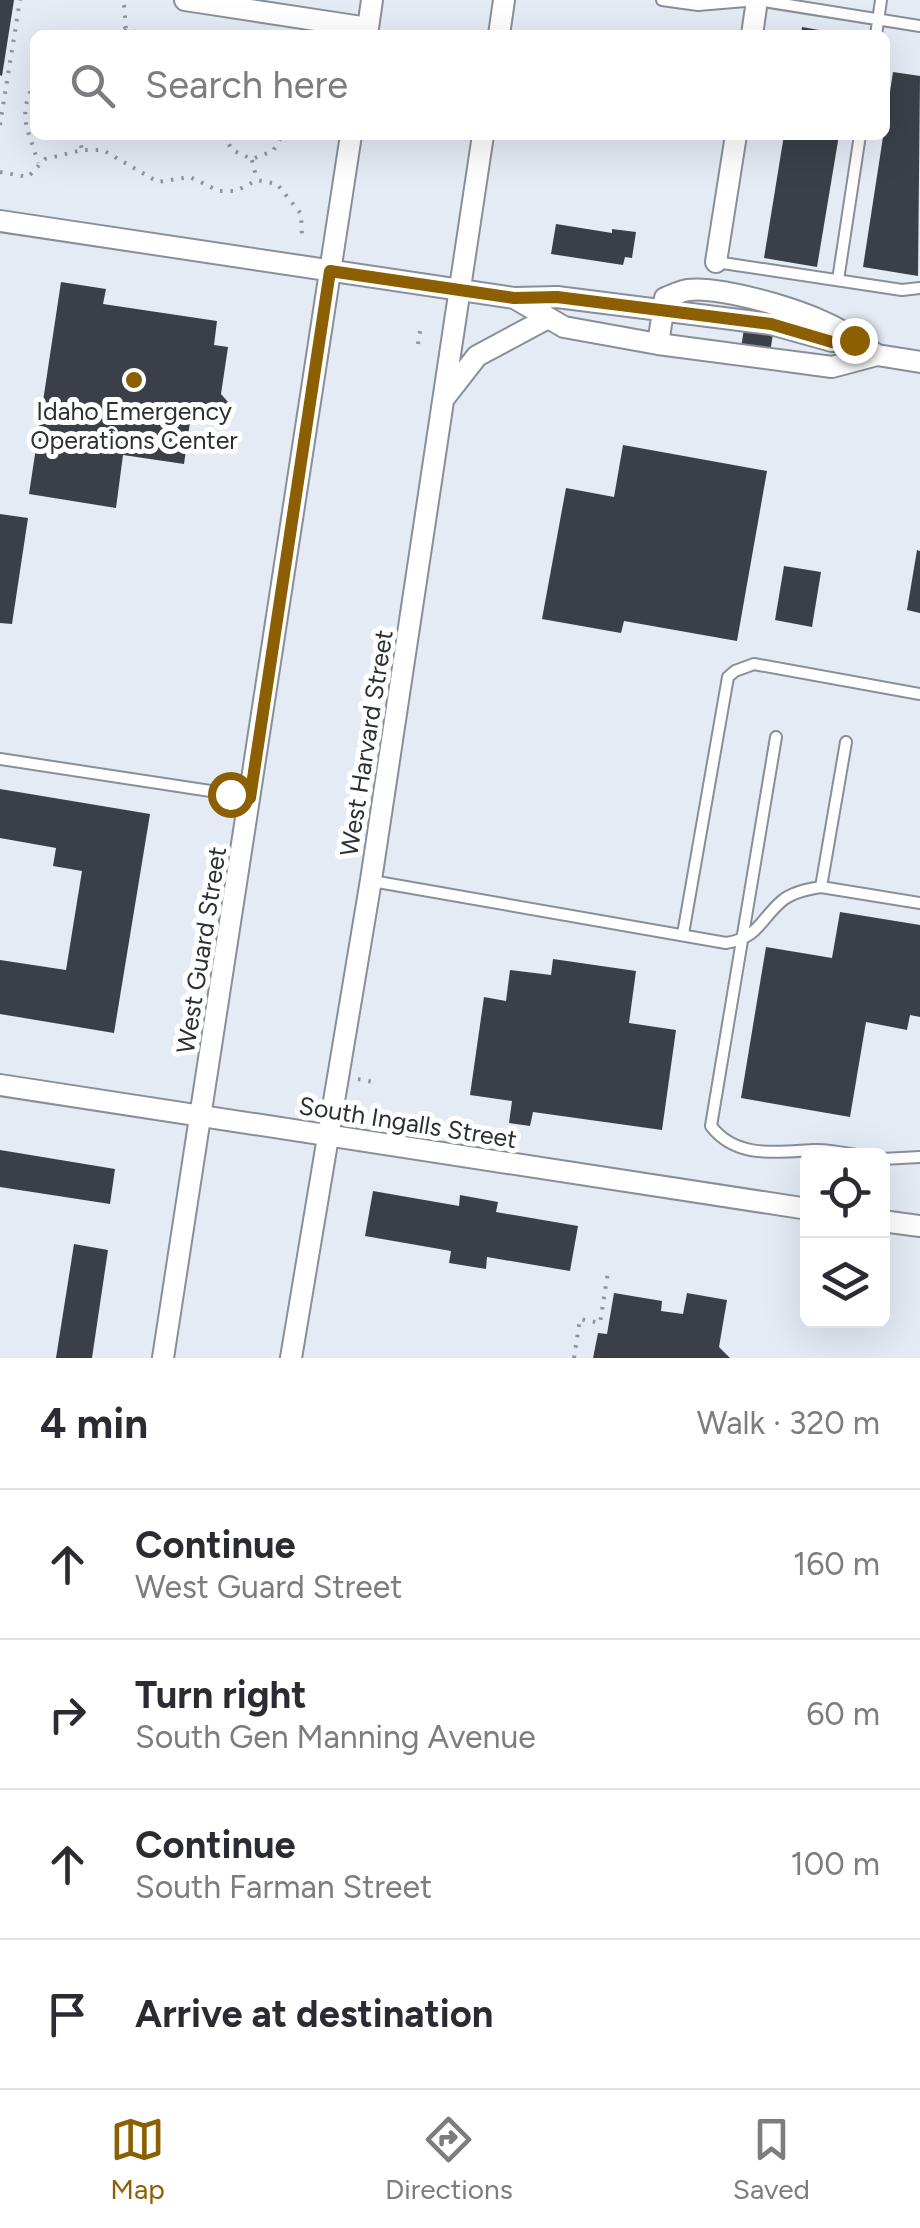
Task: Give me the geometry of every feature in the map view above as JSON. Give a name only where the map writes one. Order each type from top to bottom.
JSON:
[{"type":"street","points":[[186,0],[361,30]]},
{"type":"street","points":[[367,30],[372,0]]},
{"type":"street","points":[[500,30],[504,0]]},
{"type":"street","points":[[753,30],[757,0]]},
{"type":"street","name":"West Guard Street","points":[[164,1358],[350,140]]},
{"type":"street","name":"West Harvard Street","points":[[292,1358],[370,880],[482,140]]},
{"type":"street","points":[[716,262],[735,140]]},
{"type":"street","points":[[0,220],[514,298],[664,304],[771,324],[832,342],[854,340],[877,356]]},
{"type":"street","points":[[514,298],[564,327],[658,344],[832,367],[877,356],[920,362]]},
{"type":"street","points":[[658,344],[664,304]]},
{"type":"street","points":[[444,398],[477,356],[548,318]]},
{"type":"street","name":"South Ingalls Street","points":[[0,1085],[800,1208]]},
{"type":"street","points":[[890,1222],[920,1226]]},
{"type":"lane","points":[[662,0],[698,5],[757,0],[920,26]]},
{"type":"lane","points":[[877,30],[881,0]]},
{"type":"lane","points":[[838,280],[859,140]]},
{"type":"lane","points":[[716,262],[902,290],[920,288]]},
{"type":"lane","points":[[683,934],[728,678],[754,664],[920,694]]},
{"type":"lane","points":[[776,736],[711,1126],[721,1140],[737,1147],[781,1154],[800,1152]]},
{"type":"lane","points":[[820,887],[846,742]]},
{"type":"lane","points":[[0,759],[250,798]]},
{"type":"lane","points":[[370,880],[726,942],[742,940],[756,930],[784,898],[820,887],[920,902]]},
{"type":"lane","points":[[890,1159],[920,1158]]},
{"type":"path","points":[[0,125],[20,0]]},
{"type":"path","points":[[124,5],[126,28]]},
{"type":"path","points":[[126,28],[130,30]]},
{"type":"path","points":[[30,97],[24,116],[26,133],[38,163]]},
{"type":"path","points":[[79,140],[82,150]]},
{"type":"path","points":[[227,140],[232,150],[252,159],[272,151],[279,140]]},
{"type":"path","points":[[0,172],[28,177],[38,163],[82,150],[103,150],[158,182],[190,177],[219,191],[236,191],[257,180],[277,184],[300,214],[302,234]]},
{"type":"path","points":[[252,159],[257,180]]},
{"type":"path","points":[[418,344],[421,326]]},
{"type":"path","points":[[351,1078],[378,1082]]},
{"type":"path","points":[[574,1358],[580,1320],[600,1322],[608,1272]]},
{"type":"building","points":[[0,0],[14,0],[2,76],[0,75]]},
{"type":"building","points":[[893,72],[920,76],[918,276],[863,267],[883,140],[890,140]]},
{"type":"building","points":[[783,140],[838,140],[817,267],[764,258]]},
{"type":"building","points":[[556,224],[612,233],[612,229],[636,232],[632,258],[625,257],[623,265],[551,254]]},
{"type":"building","points":[[61,282],[106,289],[103,304],[217,321],[214,345],[228,347],[221,394],[228,402],[215,412],[192,408],[184,464],[123,455],[116,508],[29,494]]},
{"type":"building","points":[[750,290],[779,295],[770,353],[741,348]]},
{"type":"building","points":[[623,445],[767,471],[737,641],[624,621],[621,633],[542,619],[566,488],[614,497]]},
{"type":"building","points":[[0,514],[28,518],[12,624],[0,623]]},
{"type":"building","points":[[917,550],[920,551],[920,613],[907,610]]},
{"type":"building","points":[[784,566],[821,572],[812,627],[775,620]]},
{"type":"building","points":[[0,789],[150,814],[114,1033],[0,1014],[0,960],[66,970],[82,871],[53,866],[56,848],[0,838]]},
{"type":"building","points":[[840,912],[920,925],[920,1017],[910,1015],[907,1030],[866,1022],[850,1117],[741,1098],[766,947],[832,958]]},
{"type":"building","points":[[553,959],[636,971],[629,1023],[676,1030],[662,1130],[533,1112],[530,1126],[509,1123],[512,1101],[470,1095],[484,997],[506,1001],[510,970],[551,975]]},
{"type":"building","points":[[0,1150],[115,1169],[110,1204],[0,1187]]},
{"type":"building","points":[[373,1191],[459,1206],[460,1195],[498,1202],[496,1212],[578,1226],[570,1271],[487,1257],[486,1269],[449,1263],[451,1251],[365,1236]]},
{"type":"building","points":[[74,1244],[108,1250],[92,1358],[56,1358]]},
{"type":"building","points":[[614,1293],[662,1301],[661,1311],[683,1314],[687,1293],[727,1300],[719,1347],[730,1358],[593,1358],[598,1333],[607,1334]]},
{"type":"place","name":"Idaho Emergency Operations Center","points":[[134,380]]},
{"type":"route","points":[[230,794],[250,798],[330,271],[514,298],[557,297],[771,324],[832,342],[854,340]]}]
